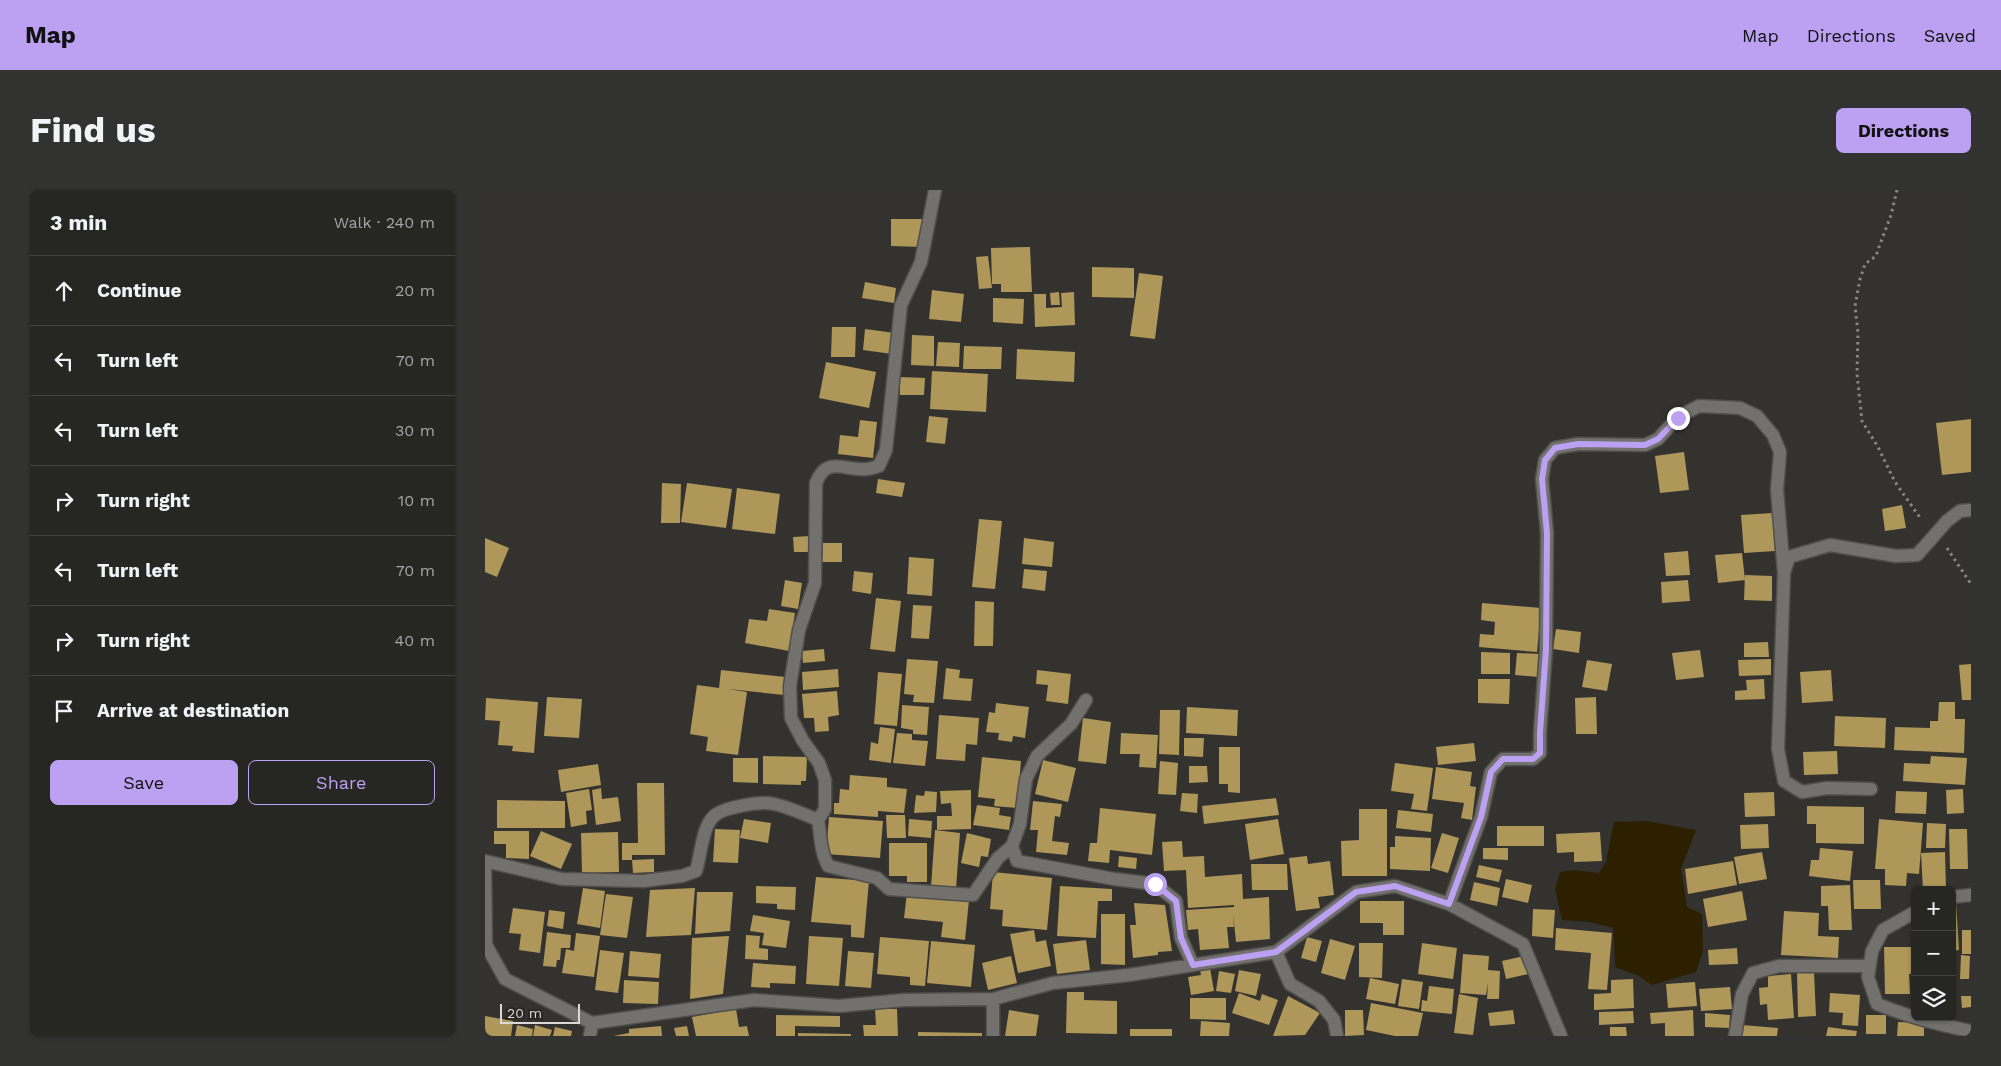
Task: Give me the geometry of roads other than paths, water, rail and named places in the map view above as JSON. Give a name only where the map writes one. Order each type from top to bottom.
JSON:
[{"type":"street","points":[[817,820],[825,810],[825,780],[819,763],[803,741],[791,718],[790,686],[799,630],[815,583],[816,483],[820,473],[831,465],[867,469],[879,466],[886,450],[901,305],[921,262],[935,190]]},
{"type":"street","points":[[1449,904],[1481,817],[1491,772],[1503,759],[1533,759],[1540,753],[1546,650],[1547,533],[1542,479],[1545,460],[1555,448],[1578,444],[1645,445],[1658,439],[1678,418],[1699,406],[1740,408],[1757,416],[1773,435],[1780,452],[1777,490],[1784,573],[1778,749],[1784,781],[1803,792],[1827,788],[1871,789]]},
{"type":"street","points":[[1784,573],[1789,557],[1831,545],[1896,556],[1917,555],[1953,516],[1960,512],[1971,510]]},
{"type":"street","points":[[817,820],[821,835],[821,853],[828,866],[877,878],[889,888],[973,895],[998,858],[1012,846],[1020,824],[1026,778],[1037,756],[1071,724],[1086,700]]},
{"type":"street","points":[[485,860],[562,879],[644,881],[683,876],[695,871],[701,857],[705,832],[714,816],[733,807],[772,804],[817,820]]},
{"type":"street","points":[[1012,846],[1017,860],[1114,879],[1155,884],[1176,901],[1181,938],[1193,965]]},
{"type":"street","points":[[485,866],[486,945],[505,980],[591,1030],[755,1000],[839,1006],[904,1000],[993,999],[1053,983],[1129,975],[1276,952],[1356,892],[1395,886],[1449,904],[1523,944],[1561,1036]]},
{"type":"street","points":[[1956,896],[1971,895]]},
{"type":"street","points":[[1911,914],[1883,930],[1872,952],[1868,977],[1877,1004],[1902,1014],[1971,1031]]},
{"type":"street","points":[[1276,952],[1290,984],[1319,1001],[1334,1020],[1337,1036]]},
{"type":"street","points":[[1735,1036],[1742,994],[1753,973],[1779,966],[1869,966]]},
{"type":"street","points":[[993,999],[993,1036]]}]
